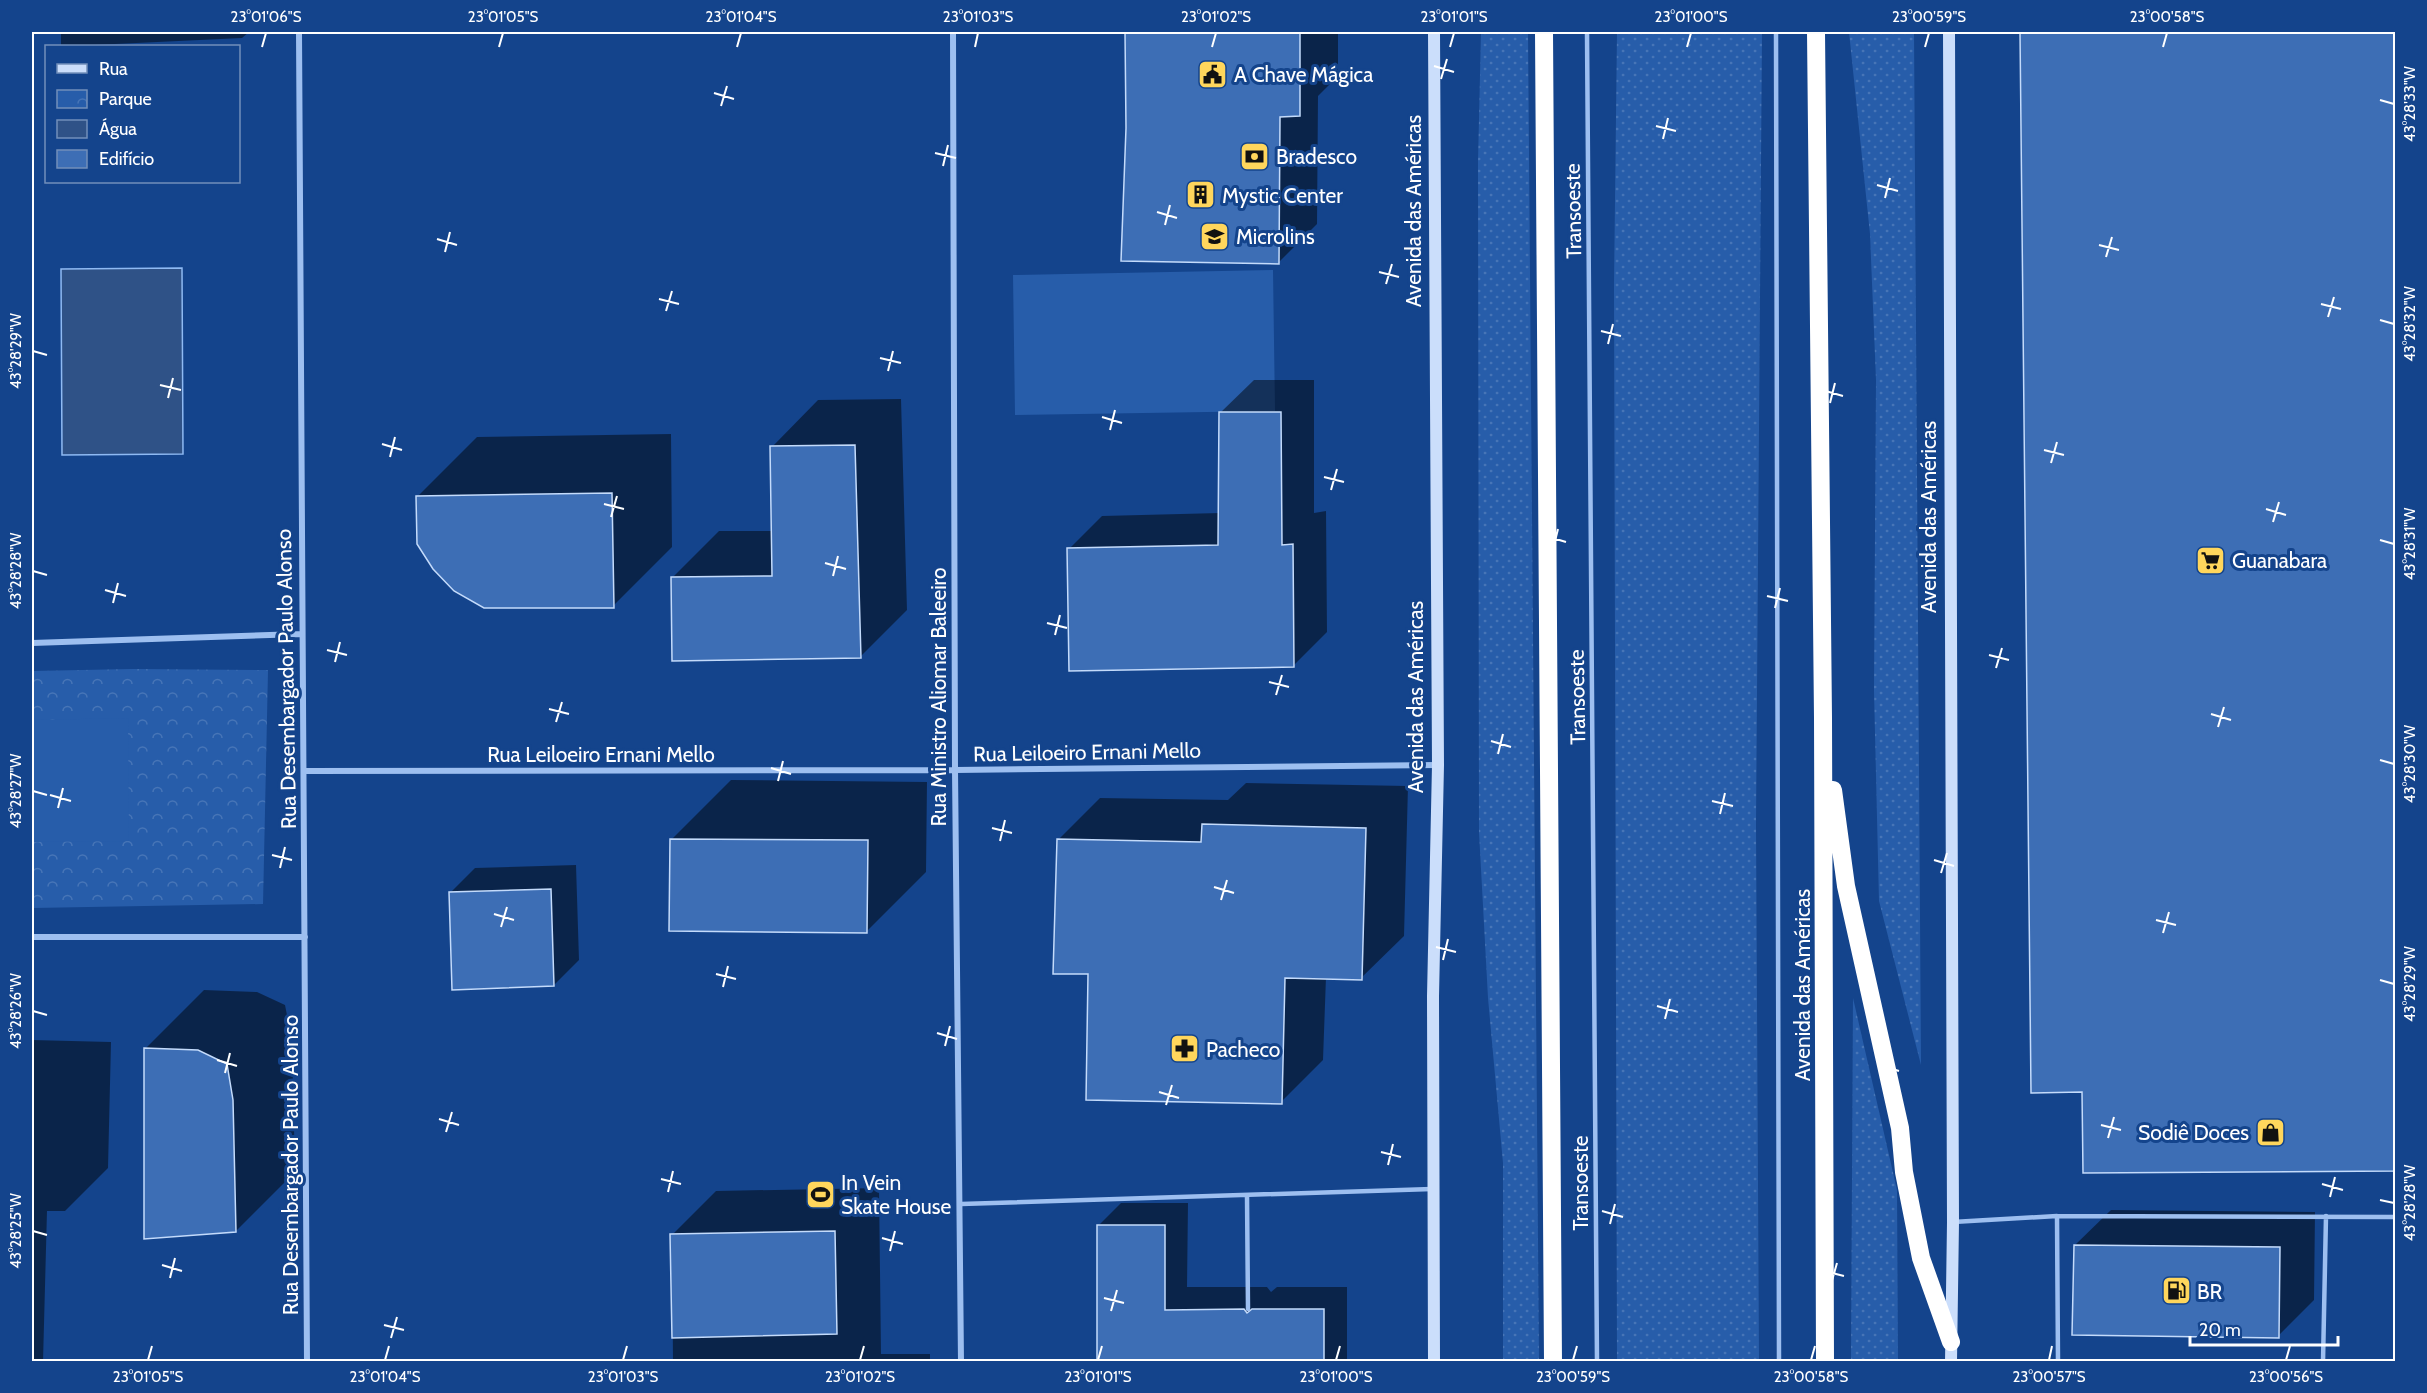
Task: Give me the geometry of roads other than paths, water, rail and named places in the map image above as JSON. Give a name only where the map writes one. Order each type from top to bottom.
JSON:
[{"type":"highway","points":[[1544,32],[1553,1362]]},
{"type":"highway","name":"Avenida das Américas","points":[[1816,32],[1823,718],[1826,1362]]},
{"type":"highway","points":[[1823,718],[1846,886],[1900,1128],[1904,1172],[1921,1257],[1951,1342]]},
{"type":"main road","name":"Avenida das Américas","points":[[1434,32],[1438,765],[1433,996],[1434,1362]]},
{"type":"main road","name":"Avenida das Américas","points":[[1949,32],[1953,1222],[1951,1362]]},
{"type":"street","name":"Rua Desembargador Paulo Alonso","points":[[299,32],[307,1362]]},
{"type":"street","name":"Rua Ministro Aliomar Baleeiro","points":[[953,32],[955,770],[961,1362]]},
{"type":"street","points":[[32,643],[302,634]]},
{"type":"street","name":"Rua Leiloeiro Ernani Mello","points":[[304,771],[955,770],[1438,765]]},
{"type":"street","points":[[32,937],[305,937]]},
{"type":"lane","name":"Transoeste","points":[[1587,32],[1597,1362]]},
{"type":"lane","points":[[1776,32],[1779,1362]]},
{"type":"lane","points":[[961,1204],[1434,1189]]},
{"type":"lane","points":[[1247,1195],[1248,1309]]},
{"type":"lane","points":[[1953,1222],[2057,1216],[2396,1216]]},
{"type":"lane","points":[[2057,1216],[2058,1362]]},
{"type":"lane","points":[[2323,1362],[2326,1216]]},
{"type":"water","points":[[182,268],[183,454],[62,455],[61,269]]},
{"type":"place","name":"A Chave Mágica","points":[[1213,74]]},
{"type":"place","name":"Bradesco","points":[[1255,156]]},
{"type":"place","name":"Mystic Center","points":[[1201,195]]},
{"type":"place","name":"Microlins","points":[[1215,236]]},
{"type":"place","name":"Guanabara","points":[[2211,560]]},
{"type":"place","name":"Pacheco","points":[[1185,1049]]},
{"type":"place","name":"Sodiê Doces","points":[[2270,1132]]},
{"type":"place","name":"In Vein Skate House","points":[[820,1194]]},
{"type":"place","name":"BR","points":[[2176,1291]]}]
